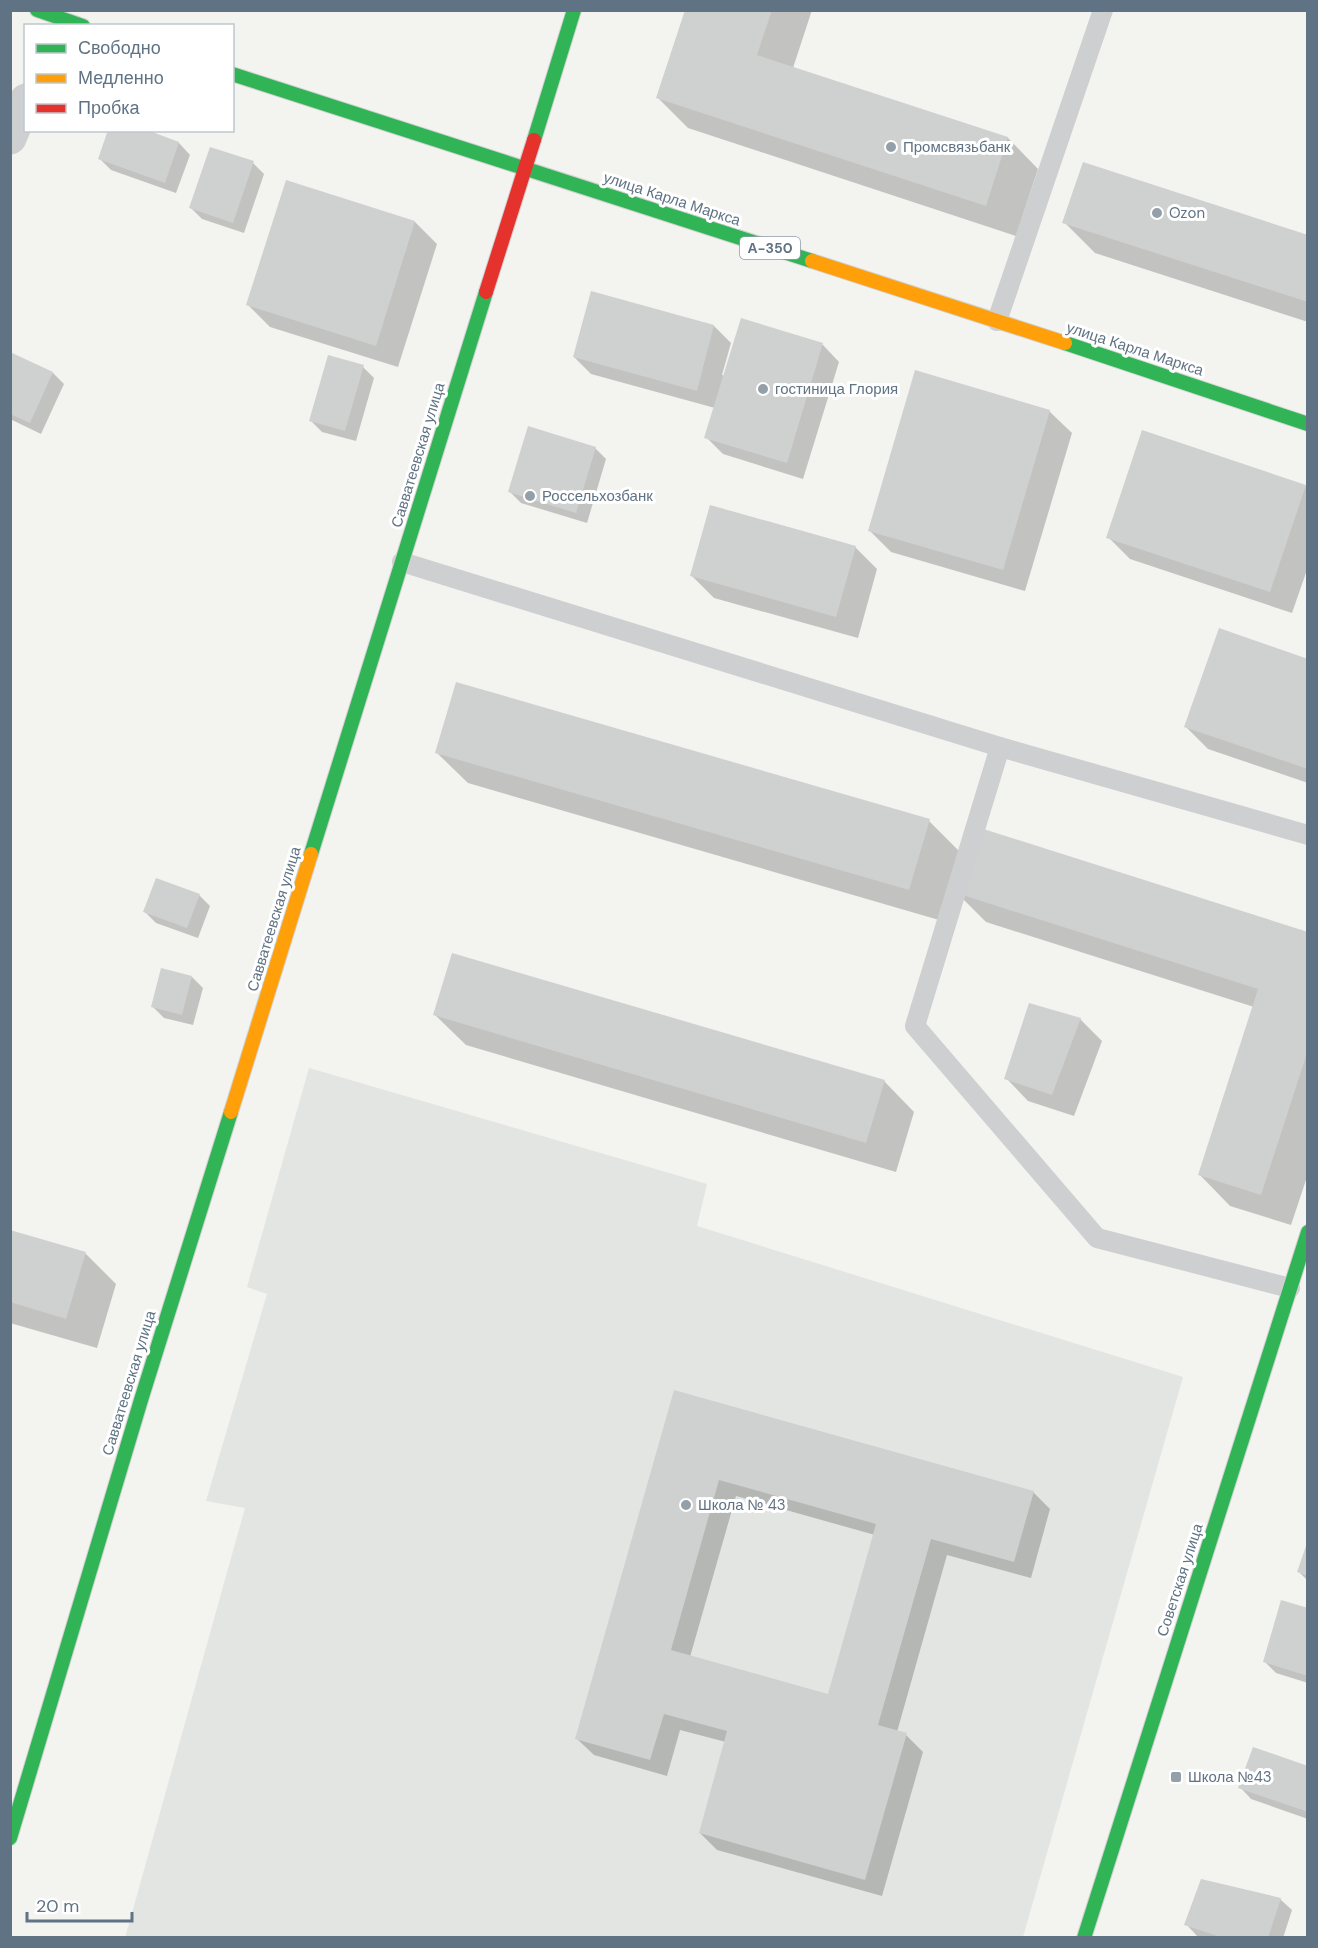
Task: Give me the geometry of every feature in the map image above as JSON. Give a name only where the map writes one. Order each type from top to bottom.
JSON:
[{"type":"main road","name":"Савватеевская улица","points":[[10,1838],[144,1388],[574,10]]},
{"type":"main road","name":"улица Карла Маркса","points":[[234,75],[1308,424]]},
{"type":"main road","name":"Советская улица","points":[[1084,1938],[1308,1232]]},
{"type":"street","points":[[10,138],[24,105]]},
{"type":"lane","points":[[997,321],[1103,10]]},
{"type":"lane","points":[[402,562],[1000,747],[1308,835]]},
{"type":"lane","points":[[1000,747],[915,1026],[1097,1238],[1290,1288]]},
{"type":"shaded area","name":"Школа № 43","points":[[309,1068],[707,1184],[697,1226],[1183,1377],[1023,1937],[125,1938],[245,1508],[206,1501],[267,1294],[247,1287]]},
{"type":"building","points":[[685,10],[772,10],[757,55],[1008,137],[986,206],[656,98]]},
{"type":"building","points":[[107,132],[152,132],[179,142],[165,183],[98,159]]},
{"type":"building","points":[[210,147],[254,161],[233,223],[189,208]]},
{"type":"building","points":[[1083,162],[1308,235],[1308,302],[1062,223]]},
{"type":"building","points":[[286,180],[415,221],[376,346],[246,305]]},
{"type":"building","points":[[591,291],[714,325],[697,391],[573,357]]},
{"type":"building","points":[[741,318],[823,343],[787,463],[704,438]]},
{"type":"building","points":[[10,352],[53,372],[30,423],[10,414]]},
{"type":"building","points":[[328,355],[364,365],[345,431],[309,421]]},
{"type":"building","points":[[915,370],[1050,410],[1003,570],[868,531]]},
{"type":"building","points":[[528,426],[596,447],[576,513],[508,492]]},
{"type":"building","points":[[1142,430],[1306,485],[1270,592],[1106,538]]},
{"type":"building","points":[[710,505],[856,546],[836,617],[690,576]]},
{"type":"building","points":[[1219,628],[1308,659],[1308,769],[1184,727]]},
{"type":"building","points":[[456,682],[930,819],[909,890],[435,753]]},
{"type":"building","points":[[974,826],[1308,932],[1308,1050],[1261,1195],[1198,1175],[1258,989],[953,892]]},
{"type":"building","points":[[156,878],[200,894],[187,928],[143,912]]},
{"type":"building","points":[[452,953],[885,1080],[866,1143],[433,1015]]},
{"type":"building","points":[[161,968],[192,976],[182,1015],[151,1007]]},
{"type":"building","points":[[1029,1003],[1081,1018],[1052,1095],[1004,1079]]},
{"type":"building","points":[[10,1230],[86,1252],[66,1319],[10,1302]]},
{"type":"building","points":[[674,1390],[1034,1491],[1014,1562],[931,1539],[878,1725],[907,1733],[865,1880],[699,1833],[727,1731],[664,1714],[650,1760],[575,1739]],"holes":[[[719,1480],[876,1524],[828,1694],[671,1650]]]},
{"type":"building","points":[[1308,1543],[1308,1576],[1297,1572]]},
{"type":"building","points":[[1281,1600],[1308,1608],[1308,1676],[1263,1662]]},
{"type":"building","points":[[1253,1747],[1308,1766],[1308,1812],[1238,1788]]},
{"type":"building","points":[[1201,1879],[1281,1898],[1268,1938],[1224,1938],[1184,1925]]},
{"type":"traffic: fast","points":[[37,10],[77,24]]},
{"type":"traffic: fast","points":[[534,140],[574,10]]},
{"type":"traffic: fast","points":[[234,75],[812,261]]},
{"type":"traffic: fast","points":[[311,854],[486,292]]},
{"type":"traffic: fast","points":[[1065,343],[1308,424]]},
{"type":"traffic: fast","points":[[10,1838],[141,1400],[231,1112]]},
{"type":"traffic: fast","points":[[1084,1938],[1308,1232]]},
{"type":"traffic: slow","points":[[812,261],[1065,343]]},
{"type":"traffic: slow","points":[[231,1112],[311,854]]},
{"type":"traffic: jam","points":[[486,292],[534,140]]},
{"type":"place","name":"Промсвязьбанк","points":[[891,147]]},
{"type":"place","name":"Ozon","points":[[1157,213]]},
{"type":"place","name":"гостиница Глория","points":[[763,389]]},
{"type":"place","name":"Россельхозбанк","points":[[530,496]]},
{"type":"place","name":"Школа № 43","points":[[686,1505]]},
{"type":"place","name":"Школа №43","points":[[1176,1777]]}]
